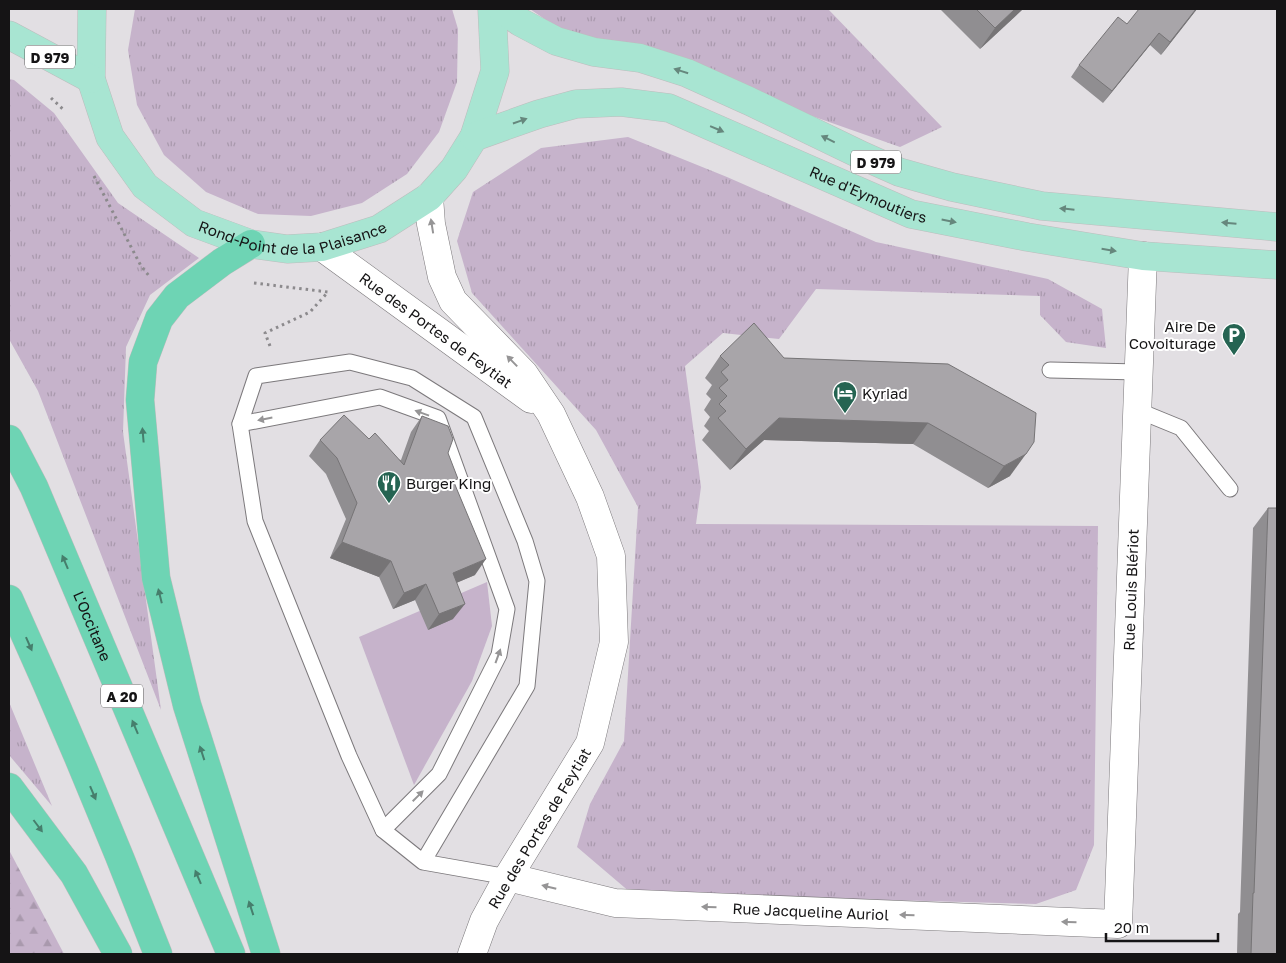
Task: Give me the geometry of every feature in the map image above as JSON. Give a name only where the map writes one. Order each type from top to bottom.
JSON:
[{"type":"highway","points":[[251,244],[222,262],[177,296],[159,318],[143,362],[140,400],[156,578],[187,705],[266,954]]},
{"type":"highway","name":"L'Occitane","points":[[9,439],[34,487],[231,954]]},
{"type":"highway","points":[[9,599],[116,847],[158,954]]},
{"type":"highway","points":[[9,787],[74,874],[118,954]]},
{"type":"main road","name":"Rond-Point de la Plaisance","points":[[92,9],[91,79],[110,137],[145,186],[194,223],[251,244],[286,248],[322,246],[379,229],[429,197],[454,169],[474,137],[495,71],[492,9]]},
{"type":"main road","name":"D 979","points":[[502,9],[520,22],[556,41],[594,52],[640,58],[687,73],[899,172],[952,187],[1042,206],[1277,227]]},
{"type":"main road","name":"D 979","points":[[9,35],[91,79]]},
{"type":"main road","name":"Rue d'Eymoutiers","points":[[474,137],[540,114],[576,104],[621,102],[669,108],[911,214],[1027,237],[1143,256],[1277,265]]},
{"type":"street","name":"Rue des Portes de Feytiat","points":[[429,197],[431,224],[442,277],[453,301],[524,374],[551,414],[590,497],[611,556],[614,642],[590,743],[508,877],[484,921],[472,954]]},
{"type":"street","name":"Rue des Portes de Feytiat","points":[[322,246],[551,414]]},
{"type":"street","name":"Rue Louis Blériot","points":[[1118,924],[1143,256]]},
{"type":"street","name":"Rue Jacqueline Auriol","points":[[508,877],[615,903],[1118,924]]},
{"type":"lane","points":[[423,862],[527,686],[537,581],[525,541],[474,417],[412,378],[350,362],[256,376],[240,424],[255,521],[349,756],[383,830],[423,862],[508,877]]},
{"type":"lane","points":[[1050,370],[1139,372]]},
{"type":"lane","points":[[240,424],[380,397],[438,418],[508,609],[500,655],[439,774],[383,830]]},
{"type":"lane","points":[[1137,410],[1181,428],[1230,489]]},
{"type":"green space","points":[[135,9],[452,9],[458,29],[457,82],[439,132],[407,174],[362,203],[311,216],[258,214],[206,192],[164,155],[137,105],[128,50]]},
{"type":"green space","points":[[530,9],[828,9],[942,127],[900,147],[812,116],[688,60],[565,33]]},
{"type":"green space","points":[[9,79],[14,80],[54,113],[118,203],[199,258],[150,295],[126,347],[123,432],[161,710],[38,391],[9,339]]},
{"type":"green space","points":[[628,137],[727,177],[876,242],[1048,279],[1102,309],[1106,348],[1066,342],[1040,315],[1040,296],[816,289],[779,339],[723,333],[685,366],[701,487],[696,524],[1098,526],[1094,845],[1076,890],[1036,904],[631,893],[577,847],[590,804],[624,741],[638,507],[596,430],[472,293],[457,241],[473,192],[541,148]]},
{"type":"green space","points":[[487,582],[492,626],[472,681],[414,785],[359,637]]},
{"type":"green space","points":[[9,702],[52,806],[9,755]]},
{"type":"green space","points":[[9,850],[64,954],[9,954]]},
{"type":"building","points":[[976,9],[1015,9],[995,28]]},
{"type":"building","points":[[1139,9],[1196,9],[1170,42],[1159,33],[1112,91],[1079,65],[1118,17],[1127,24]]},
{"type":"building","name":"Kyriad","points":[[754,323],[784,358],[948,364],[1036,413],[1034,442],[1026,454],[1004,466],[928,423],[779,418],[746,449],[718,418],[726,411],[719,404],[727,396],[719,388],[728,380],[721,372],[729,365],[720,356]]},
{"type":"building","points":[[344,415],[369,439],[375,433],[404,465],[422,416],[448,426],[453,439],[448,453],[458,479],[453,480],[486,559],[453,573],[465,604],[439,614],[426,584],[404,593],[391,561],[342,542],[357,503],[337,458],[320,440]]},
{"type":"building","points":[[1268,508],[1277,508],[1277,954],[1251,954],[1254,893]]},
{"type":"place","name":"Aire De Covoiturage","points":[[1234,356]]},
{"type":"place","name":"Kyriad","points":[[845,414]]},
{"type":"place","name":"Burger King","points":[[389,504]]}]
